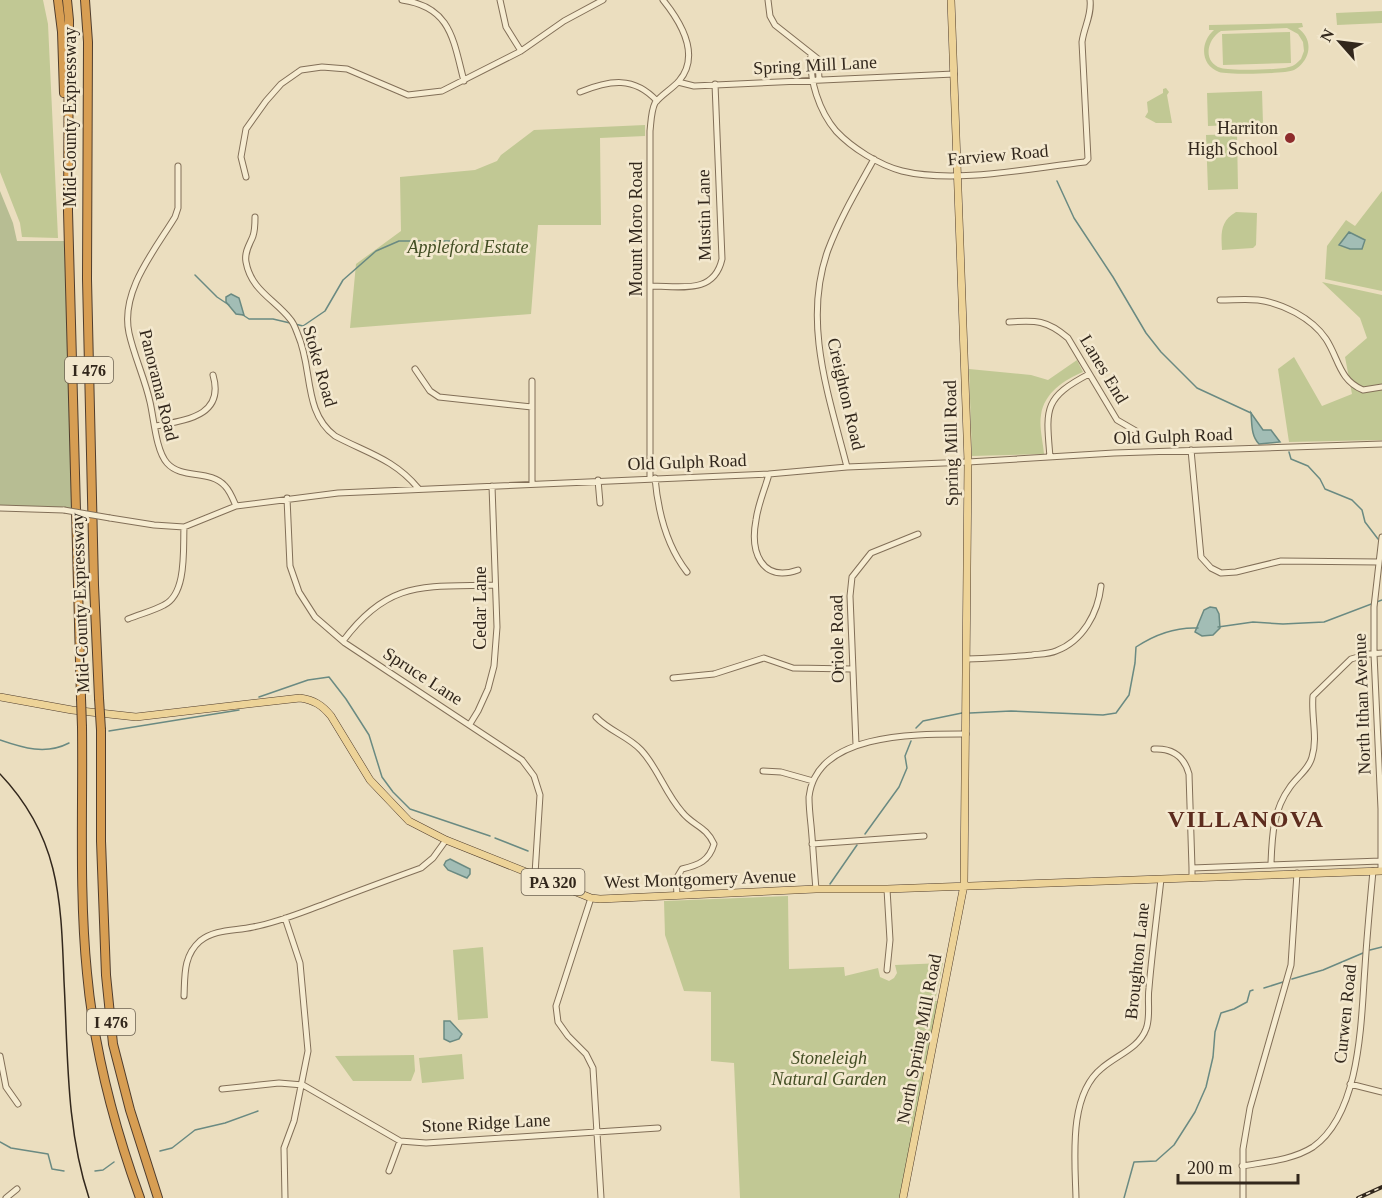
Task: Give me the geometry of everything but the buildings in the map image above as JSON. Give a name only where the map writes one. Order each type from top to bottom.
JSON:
[{"type":"highway","points":[[58,0],[62,32],[69,193]]},
{"type":"highway","name":"Mid-County Expressway","points":[[67,0],[84,935],[87,975],[107,1092],[140,1198]]},
{"type":"highway","name":"Mid-County Expressway","points":[[85,0],[88,42],[87,290],[94,585],[101,730],[101,841],[105,964],[113,1044],[130,1110],[158,1198]]},
{"type":"main road","name":"Spring Mill Road","points":[[951,0],[968,462],[964,885]]},
{"type":"main road","name":"West Montgomery Avenue","points":[[0,697],[72,710],[136,717],[300,698],[308,699],[324,707],[370,780],[409,821],[446,840],[591,898],[1382,871]]},
{"type":"main road","name":"North Spring Mill Road","points":[[903,1198],[964,885]]},
{"type":"street","points":[[402,0],[423,4],[440,16],[449,32],[464,81]]},
{"type":"street","points":[[500,0],[506,27],[521,51]]},
{"type":"street","points":[[246,177],[241,157],[246,129],[281,84],[301,70],[322,67],[347,69],[408,95],[442,91],[521,51],[564,21],[603,0]]},
{"type":"street","points":[[580,92],[600,86],[629,83],[641,87],[657,102],[678,82],[686,68],[687,44],[679,20],[663,0]]},
{"type":"street","name":"Farview Road","points":[[768,0],[774,25],[811,54],[822,110],[844,139],[874,159],[901,171],[958,176],[1087,161],[1082,42],[1091,10],[1090,0]]},
{"type":"street","name":"Spring Mill Lane","points":[[678,82],[694,86],[954,74]]},
{"type":"street","name":"Mustin Lane","points":[[651,286],[701,286],[713,280],[720,271],[722,259],[715,84]]},
{"type":"street","name":"Mount Moro Road","points":[[657,102],[654,106],[650,131],[653,478],[658,511],[675,556],[687,572]]},
{"type":"street","name":"Creighton Road","points":[[848,467],[824,380],[817,332],[819,284],[828,251],[874,159]]},
{"type":"street","name":"Panorama Road","points":[[178,166],[178,208],[133,289],[128,310],[128,330],[146,383],[162,456],[168,464],[180,471],[211,477],[223,483],[228,488],[236,506]]},
{"type":"street","name":"Stoke Road","points":[[255,217],[254,234],[245,259],[250,277],[293,324],[303,347],[313,406],[324,425],[335,436],[388,460],[406,474],[418,488]]},
{"type":"street","points":[[1220,300],[1260,300],[1300,314],[1326,339],[1347,381],[1363,390],[1382,387]]},
{"type":"street","name":"Lanes End","points":[[1009,322],[1043,322],[1057,328],[1068,338],[1117,420],[1136,431]]},
{"type":"street","points":[[416,369],[430,391],[439,397],[532,407]]},
{"type":"street","points":[[1050,457],[1047,419],[1052,403],[1062,390],[1089,374]]},
{"type":"street","points":[[156,426],[193,418],[204,412],[216,394],[213,375]]},
{"type":"street","points":[[532,381],[532,483]]},
{"type":"street","name":"Old Gulph Road","points":[[0,508],[64,510],[154,525],[184,526],[197,523],[236,506],[338,493],[769,474],[848,467],[1191,450],[1382,444]]},
{"type":"street","points":[[1191,450],[1201,557],[1211,568],[1221,573],[1236,572],[1281,561],[1379,562]]},
{"type":"street","points":[[769,474],[756,520],[757,556],[762,565],[771,571],[788,574],[798,570]]},
{"type":"street","points":[[598,480],[600,503]]},
{"type":"street","name":"Cedar Lane","points":[[470,724],[488,689],[494,666],[497,627],[492,486]]},
{"type":"street","name":"Spruce Lane","points":[[287,498],[290,566],[299,592],[315,617],[343,641],[522,760],[534,776],[540,795],[535,874]]},
{"type":"street","points":[[129,619],[165,605],[174,598],[181,578],[184,526]]},
{"type":"street","name":"Oriole Road","points":[[856,745],[850,596],[852,578],[871,553],[918,534]]},
{"type":"street","name":"North Ithan Avenue","points":[[1382,537],[1374,607],[1374,654],[1380,727],[1382,871]]},
{"type":"street","points":[[343,641],[369,611],[388,598],[424,587],[495,585]]},
{"type":"street","points":[[967,659],[1052,653],[1068,645],[1084,630],[1096,612],[1101,585]]},
{"type":"street","points":[[1272,864],[1273,830],[1278,809],[1291,785],[1308,767],[1312,759],[1313,696],[1351,658],[1382,653]]},
{"type":"street","points":[[673,678],[714,674],[764,658],[793,668],[852,669]]},
{"type":"street","points":[[596,717],[640,748],[652,763],[661,782],[682,814],[709,833],[714,844],[711,854],[699,865],[682,869],[676,879],[677,895]]},
{"type":"street","points":[[816,889],[809,798],[813,781],[824,765],[856,745],[921,734],[966,734]]},
{"type":"street","points":[[1154,749],[1173,751],[1185,762],[1189,774],[1192,878]]},
{"type":"street","points":[[763,771],[781,772],[813,781]]},
{"type":"street","points":[[812,844],[924,836]]},
{"type":"street","points":[[184,996],[185,967],[193,949],[215,933],[255,927],[285,918],[421,868],[433,858],[446,840]]},
{"type":"street","points":[[1192,868],[1381,861]]},
{"type":"street","name":"Curwen Road","points":[[1242,1166],[1286,1158],[1312,1147],[1331,1129],[1350,1084],[1356,1062],[1373,871]]},
{"type":"street","points":[[1243,1198],[1242,1166],[1250,1108],[1291,965],[1297,873]]},
{"type":"street","name":"Broughton Lane","points":[[1076,1198],[1075,1136],[1083,1095],[1091,1079],[1101,1068],[1140,1041],[1147,1026],[1148,990],[1161,879]]},
{"type":"street","points":[[887,889],[890,940],[887,970]]},
{"type":"street","points":[[591,898],[556,1006],[558,1022],[586,1054],[592,1068],[601,1198]]},
{"type":"street","points":[[285,918],[300,963],[309,1051],[294,1121],[284,1148],[285,1198]]},
{"type":"street","points":[[0,1056],[6,1088],[18,1104]]},
{"type":"street","name":"Stone Ridge Lane","points":[[222,1089],[279,1083],[303,1085],[400,1141],[426,1143],[658,1128]]},
{"type":"street","points":[[1350,1084],[1382,1092]]},
{"type":"street","points":[[389,1171],[400,1141]]},
{"type":"street","points":[[6,1198],[17,1189]]},
{"type":"green space","points":[[0,0],[43,0],[48,24],[58,238],[22,237],[20,223],[0,172]]},
{"type":"green space","points":[[1382,11],[1382,23],[1337,25],[1336,13]]},
{"type":"green space","points":[[1302,23],[1303,27],[1298,28],[1307,38],[1308,52],[1301,65],[1294,70],[1245,74],[1219,72],[1213,69],[1205,59],[1204,47],[1214,30],[1209,30],[1209,25]],"holes":[[[1287,28],[1298,34],[1303,42],[1304,51],[1301,59],[1289,67],[1226,69],[1215,65],[1209,56],[1212,39],[1221,31]]]},
{"type":"green space","points":[[1290,32],[1291,63],[1223,65],[1222,34]]},
{"type":"green space","points":[[1166,88],[1169,92],[1167,95],[1172,123],[1156,123],[1145,117],[1148,112],[1147,102],[1163,93],[1163,89]]},
{"type":"green space","points":[[1262,91],[1263,124],[1208,126],[1207,93]]},
{"type":"green space","name":"Appleford Estate","points":[[645,125],[645,136],[600,138],[601,225],[538,225],[531,314],[350,328],[356,264],[401,231],[400,177],[475,170],[497,161],[501,155],[534,130]]},
{"type":"green space","points":[[1237,134],[1238,189],[1208,190],[1206,135]]},
{"type":"green space","points":[[0,191],[13,223],[17,241],[69,241],[77,508],[64,510],[0,508]]},
{"type":"green space","points":[[1382,191],[1382,291],[1325,279],[1327,246],[1346,220],[1355,226]]},
{"type":"green space","points":[[1236,212],[1257,213],[1256,245],[1253,248],[1222,250],[1224,224]]},
{"type":"green space","points":[[1322,282],[1382,295],[1382,440],[1289,442],[1278,369],[1294,357],[1322,406],[1352,394],[1345,357],[1367,338],[1360,318]]},
{"type":"green space","points":[[1077,360],[1083,372],[1056,388],[1043,407],[1040,424],[1044,454],[972,456],[969,369],[1031,375],[1048,380]]},
{"type":"green space","name":"Stoneleigh Natural Garden","points":[[788,896],[789,969],[844,967],[845,976],[878,968],[880,977],[889,981],[897,973],[895,965],[943,963],[935,1001],[939,1001],[901,1198],[740,1198],[734,1063],[711,1061],[711,992],[684,991],[665,935],[664,901]]},
{"type":"green space","points":[[483,947],[488,1018],[458,1020],[453,950]]},
{"type":"green space","points":[[462,1054],[464,1079],[422,1083],[419,1058]]},
{"type":"green space","points":[[414,1055],[415,1071],[411,1081],[353,1081],[335,1056]]},
{"type":"water","points":[[1349,232],[1365,240],[1362,249],[1350,249],[1339,245]]},
{"type":"water","points":[[231,294],[239,298],[244,315],[236,314],[226,302],[226,297]]},
{"type":"water","points":[[1251,413],[1263,430],[1271,430],[1280,442],[1259,444],[1256,441]]},
{"type":"water","points":[[1210,607],[1216,608],[1219,614],[1220,628],[1213,635],[1202,636],[1195,632],[1204,610]]},
{"type":"water","points":[[450,859],[470,869],[467,878],[448,870],[444,865]]},
{"type":"water","points":[[444,1021],[450,1021],[462,1034],[459,1039],[450,1042],[444,1039]]},
{"type":"waterway","points":[[1057,181],[1074,218],[1146,333],[1161,352],[1197,388],[1251,413]]},
{"type":"waterway","points":[[295,324],[303,326],[325,311],[343,280],[376,251],[399,241],[420,241]]},
{"type":"waterway","points":[[434,241],[454,241]]},
{"type":"waterway","points":[[195,275],[217,297],[229,305]]},
{"type":"waterway","points":[[243,315],[249,319],[273,319],[290,323]]},
{"type":"waterway","points":[[1289,452],[1291,459],[1308,466],[1320,479],[1325,489],[1352,500],[1362,510],[1365,522],[1378,539]]},
{"type":"waterway","points":[[1218,627],[1253,622],[1283,624],[1324,622],[1382,600]]},
{"type":"waterway","points":[[970,713],[1011,711],[1103,715],[1116,713],[1129,695],[1136,647],[1166,633],[1198,628]]},
{"type":"waterway","points":[[259,697],[308,680],[329,677],[369,735],[382,777],[410,809],[490,836]]},
{"type":"waterway","points":[[109,731],[239,710]]},
{"type":"waterway","points":[[916,728],[923,721],[962,713]]},
{"type":"waterway","points":[[0,740],[34,749],[52,749],[69,743]]},
{"type":"waterway","points":[[865,834],[899,787],[907,768],[905,756],[911,741]]},
{"type":"waterway","points":[[495,838],[528,851]]},
{"type":"waterway","points":[[830,884],[857,845]]},
{"type":"waterway","points":[[1370,950],[1382,947]]},
{"type":"waterway","points":[[1292,979],[1323,970],[1363,953]]},
{"type":"waterway","points":[[1264,988],[1283,982]]},
{"type":"waterway","points":[[1124,1198],[1134,1162],[1156,1161],[1174,1145],[1195,1112],[1206,1087],[1213,1057],[1215,1032],[1221,1013],[1247,1002],[1250,991],[1253,990]]},
{"type":"waterway","points":[[160,1151],[172,1148],[195,1130],[225,1123],[258,1111]]},
{"type":"waterway","points":[[0,1142],[11,1148],[48,1154],[52,1169],[64,1171]]},
{"type":"waterway","points":[[95,1171],[103,1170],[114,1162]]},
{"type":"tram line","points":[[0,774],[20,798],[35,822],[46,846],[53,871],[61,923],[69,1091],[81,1172],[89,1198]]},
{"type":"railway","points":[[1358,1198],[1382,1187]]},
{"type":"place","name":"Harriton High School","points":[[1290,138]]},
{"type":"district","name":"VILLANOVA","points":[[1246,819]]}]
